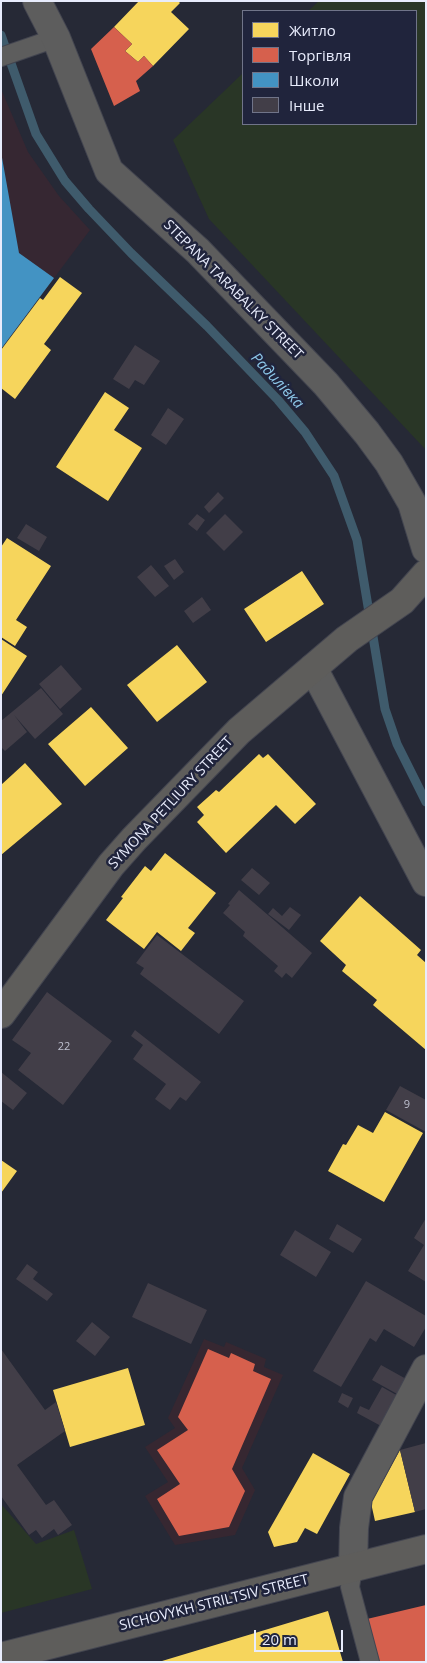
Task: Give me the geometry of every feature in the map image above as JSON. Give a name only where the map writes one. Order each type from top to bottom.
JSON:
[{"type":"street","name":"STEPANA TARABALKY STREET","points":[[38,1],[56,38],[109,171],[198,251],[326,384],[367,433],[389,463],[412,503],[426,549]]},
{"type":"street","name":"SYMONA PETLIURY STREET","points":[[1,1014],[111,865],[134,839],[239,731],[347,639],[402,601],[426,574]]},
{"type":"street","points":[[313,668],[426,882]]},
{"type":"street","points":[[353,1568],[354,1528],[358,1497],[426,1369]]},
{"type":"street","name":"SICHOVYKH STRILTSIV STREET","points":[[1,1657],[426,1549]]},
{"type":"lane","points":[[1,57],[56,38]]},
{"type":"lane","points":[[353,1568],[350,1587],[370,1662]]},
{"type":"shaded area","points":[[1,89],[28,152],[59,196],[90,230],[1,349]]},
{"type":"shaded area","points":[[204,1339],[224,1347],[226,1342],[266,1359],[264,1367],[283,1375],[242,1468],[255,1490],[235,1535],[175,1545],[145,1496],[168,1482],[145,1447],[175,1428],[168,1418]]},
{"type":"green space","points":[[319,1],[426,1],[426,450],[209,219],[173,140],[242,74],[242,125],[417,125],[417,10],[309,10]]},
{"type":"green space","points":[[1,1504],[36,1544],[74,1530],[92,1589],[1,1613]]},
{"type":"building: Житло","points":[[139,1],[178,1],[180,3],[171,12],[189,29],[153,66],[144,56],[138,62],[125,51],[132,44],[114,27]]},
{"type":"building: Житло","points":[[60,277],[82,293],[44,344],[51,350],[15,399],[1,388],[1,350],[40,298],[43,300]]},
{"type":"building: Житло","points":[[105,392],[129,408],[114,430],[142,448],[108,501],[56,467]]},
{"type":"building: Житло","points":[[7,538],[51,566],[16,620],[27,627],[15,646],[1,637],[1,547]]},
{"type":"building: Житло","points":[[302,571],[324,604],[266,642],[244,609]]},
{"type":"building: Житло","points":[[1,639],[27,656],[1,696]]},
{"type":"building: Житло","points":[[177,645],[207,682],[157,722],[127,685]]},
{"type":"building: Житло","points":[[91,707],[128,748],[85,786],[48,744]]},
{"type":"building: Житло","points":[[259,754],[263,758],[268,754],[316,804],[295,824],[276,805],[226,853],[197,822],[204,815],[197,807],[216,790],[219,792]]},
{"type":"building: Житло","points":[[25,763],[62,804],[1,855],[1,785]]},
{"type":"building: Житло","points":[[165,853],[216,893],[188,928],[195,933],[181,951],[157,932],[144,949],[106,920],[145,866],[151,871]]},
{"type":"building: Житло","points":[[360,896],[421,950],[417,955],[426,963],[426,1050],[373,1005],[377,1000],[342,971],[346,965],[320,941]]},
{"type":"building: Житло","points":[[385,1112],[423,1133],[384,1202],[328,1171],[343,1144],[346,1145],[358,1125],[373,1133]]},
{"type":"building: Житло","points":[[1,1160],[17,1171],[1,1193]]},
{"type":"building: Житло","points":[[128,1368],[145,1425],[70,1447],[53,1390]]},
{"type":"building: Житло","points":[[400,1450],[415,1512],[375,1521],[371,1503]]},
{"type":"building: Житло","points":[[313,1453],[350,1474],[317,1534],[305,1528],[297,1542],[274,1547],[268,1532]]},
{"type":"building: Житло","points":[[328,1611],[343,1662],[162,1662],[162,1661]]},
{"type":"building: Торгівля","points":[[114,27],[132,44],[125,51],[138,62],[144,56],[153,66],[136,81],[140,91],[114,106],[91,49]]},
{"type":"building: Торгівля","points":[[208,1349],[229,1358],[231,1353],[255,1364],[253,1371],[271,1379],[232,1469],[245,1491],[229,1527],[179,1536],[157,1499],[180,1484],[157,1450],[188,1430],[178,1417]]},
{"type":"building: Торгівля","points":[[426,1605],[426,1662],[378,1662],[367,1619]]},
{"type":"building: Школи","points":[[1,152],[19,253],[54,278],[1,349]]},
{"type":"building: Інше","points":[[135,345],[160,361],[144,385],[135,380],[129,389],[113,379]]},
{"type":"building: Інше","points":[[168,408],[184,419],[166,445],[151,435]]},
{"type":"building: Інше","points":[[218,492],[224,498],[209,513],[204,507]]},
{"type":"building: Інше","points":[[197,514],[205,520],[197,531],[188,524]]},
{"type":"building: Інше","points":[[225,514],[243,532],[224,551],[206,533]]},
{"type":"building: Інше","points":[[26,524],[47,537],[39,551],[17,538]]},
{"type":"building: Інше","points":[[175,559],[184,572],[174,580],[164,566]]},
{"type":"building: Інше","points":[[151,565],[169,586],[155,597],[137,577]]},
{"type":"building: Інше","points":[[202,597],[211,610],[193,623],[184,611]]},
{"type":"building: Інше","points":[[61,665],[82,689],[60,709],[39,684]]},
{"type":"building: Інше","points":[[41,688],[63,714],[35,739],[14,715],[27,732],[5,751],[1,747],[1,721]]},
{"type":"building: Інше","points":[[252,868],[270,883],[259,895],[241,880]]},
{"type":"building: Інше","points":[[239,890],[312,953],[292,978],[286,973],[282,978],[274,971],[278,966],[243,936],[245,932],[223,913]]},
{"type":"building: Інше","points":[[290,907],[301,915],[289,930],[268,914],[273,908],[282,916]]},
{"type":"building: Інше","points":[[157,935],[244,1001],[219,1034],[140,974],[144,968],[136,963]]},
{"type":"building: Інше","points":[[47,992],[112,1041],[63,1105],[18,1070],[31,1053],[12,1040]]},
{"type":"building: Інше","points":[[135,1030],[201,1082],[186,1101],[180,1097],[170,1110],[155,1099],[166,1084],[133,1059],[143,1045],[131,1036]]},
{"type":"building: Інше","points":[[1,1072],[27,1093],[13,1110],[1,1101]]},
{"type":"building: Інше","points":[[400,1086],[426,1100],[426,1132],[386,1110]]},
{"type":"building: Інше","points":[[426,1218],[426,1282],[408,1271],[424,1245],[414,1238]]},
{"type":"building: Інше","points":[[337,1224],[362,1239],[353,1253],[329,1239]]},
{"type":"building: Інше","points":[[295,1230],[331,1252],[316,1277],[280,1255]]},
{"type":"building: Інше","points":[[27,1264],[38,1272],[33,1279],[53,1294],[47,1301],[16,1279]]},
{"type":"building: Інше","points":[[366,1281],[426,1316],[426,1327],[414,1347],[384,1329],[376,1342],[370,1338],[341,1387],[313,1371]]},
{"type":"building: Інше","points":[[148,1283],[207,1310],[191,1344],[132,1317]]},
{"type":"building: Інше","points":[[92,1322],[110,1337],[95,1356],[76,1341]]},
{"type":"building: Інше","points":[[1,1349],[45,1410],[56,1402],[65,1431],[17,1465],[46,1505],[54,1500],[72,1525],[58,1535],[54,1529],[42,1538],[36,1530],[29,1535],[1,1496]]},
{"type":"building: Інше","points":[[381,1365],[408,1380],[399,1395],[372,1380]]},
{"type":"building: Інше","points":[[382,1387],[398,1396],[381,1426],[357,1413],[360,1406],[369,1410]]},
{"type":"building: Інше","points":[[342,1393],[353,1398],[348,1408],[338,1402]]},
{"type":"building: Інше","points":[[426,1443],[426,1509],[415,1512],[400,1450]]},
{"type":"waterway","name":"Радилівка","points":[[1,35],[36,134],[65,181],[131,253],[207,326],[278,400],[305,432],[334,476],[357,540],[385,709],[397,744],[426,802]]}]
